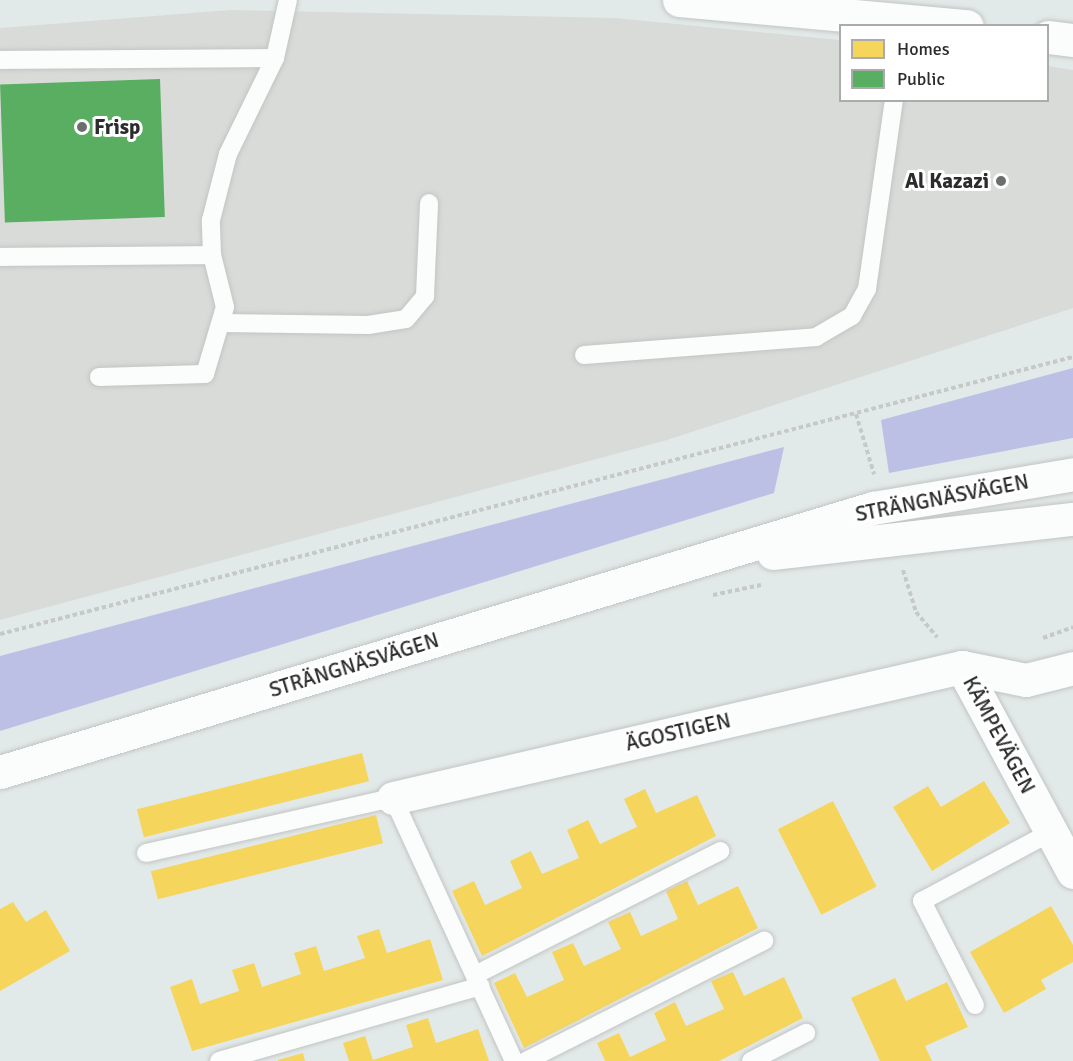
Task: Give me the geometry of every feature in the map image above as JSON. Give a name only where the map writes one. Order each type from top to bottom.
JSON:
[{"type":"main road","points":[[679,0],[943,24]]},
{"type":"main road","points":[[1049,37],[1073,40]]},
{"type":"main road","name":"STRÄNGNÄSVÄGEN","points":[[0,772],[873,508],[1073,474]]},
{"type":"main road","name":"STRÄNGNÄSVÄGEN","points":[[709,558],[1073,519]]},
{"type":"main road","name":"KÄMPEVÄGEN","points":[[962,667],[1026,680],[1073,668]]},
{"type":"main road","name":"KÄMPEVÄGEN","points":[[962,667],[1073,872]]},
{"type":"main road","name":"ÄGOSTIGEN","points":[[393,798],[962,667]]},
{"type":"lane","points":[[99,377],[205,374],[225,307],[212,255],[211,220],[228,154],[274,58],[288,0]]},
{"type":"lane","points":[[0,60],[274,58]]},
{"type":"lane","points":[[584,355],[816,337],[852,316],[867,290],[894,102]]},
{"type":"lane","points":[[221,323],[368,325],[406,319],[425,296],[429,203]]},
{"type":"lane","points":[[0,257],[212,255]]},
{"type":"lane","points":[[146,853],[393,798],[514,1061]]},
{"type":"lane","points":[[975,1005],[921,901],[1051,832]]},
{"type":"lane","points":[[219,1061],[477,981],[721,851]]},
{"type":"lane","points":[[526,1061],[764,941]]},
{"type":"lane","points":[[751,1061],[806,1033]]},
{"type":"path","points":[[0,634],[1073,357]]},
{"type":"shaded area","points":[[231,10],[615,18],[839,40],[839,102],[1049,102],[1049,66],[1073,70],[1073,308],[667,440],[0,620],[0,28]]},
{"type":"shaded area","points":[[1073,368],[1073,438],[889,473],[881,420]]},
{"type":"shaded area","points":[[784,447],[774,493],[0,731],[0,656]]},
{"type":"building: Homes","points":[[362,753],[369,781],[144,837],[137,809]]},
{"type":"building: Homes","points":[[984,781],[1010,823],[932,871],[893,807],[928,786],[941,807]]},
{"type":"building: Homes","points":[[645,789],[656,813],[697,795],[716,836],[482,956],[452,891],[474,881],[485,905],[522,888],[510,861],[531,851],[542,874],[579,858],[567,830],[588,820],[600,844],[637,827],[624,799]]},
{"type":"building: Homes","points":[[833,801],[877,887],[821,915],[778,829]]},
{"type":"building: Homes","points":[[376,815],[383,843],[158,899],[151,871]]},
{"type":"building: Homes","points":[[687,881],[698,905],[738,886],[758,928],[524,1048],[494,983],[515,973],[527,997],[564,980],[552,952],[573,943],[584,966],[621,949],[608,922],[630,912],[641,936],[678,919],[666,891]]},
{"type":"building: Homes","points":[[13,902],[26,922],[46,910],[70,951],[0,991],[0,909]]},
{"type":"building: Homes","points":[[1051,906],[1073,945],[1073,962],[1041,980],[1046,989],[1004,1013],[970,952]]},
{"type":"building: Homes","points":[[379,929],[387,953],[430,939],[443,980],[192,1051],[170,987],[192,979],[200,1004],[239,991],[232,970],[254,963],[262,987],[301,974],[294,953],[316,946],[324,971],[365,958],[357,936]]},
{"type":"building: Homes","points":[[733,972],[744,996],[784,977],[803,1018],[719,1061],[605,1061],[597,1043],[619,1033],[630,1057],[666,1040],[654,1013],[675,1002],[686,1026],[724,1009],[711,981]]},
{"type":"building: Homes","points":[[895,978],[906,1001],[947,982],[968,1027],[925,1046],[932,1061],[880,1061],[851,998]]},
{"type":"building: Homes","points":[[428,1018],[436,1043],[478,1029],[489,1061],[349,1061],[343,1043],[365,1036],[373,1060],[413,1047],[406,1025]]},
{"type":"building: Homes","points":[[303,1053],[305,1061],[278,1061],[278,1060]]},
{"type":"building: Public","name":"Frisp","points":[[160,79],[165,217],[5,222],[0,85]]},
{"type":"place","name":"Frisp","points":[[82,127]]},
{"type":"place","name":"Al Kazazi","points":[[1001,181]]}]
